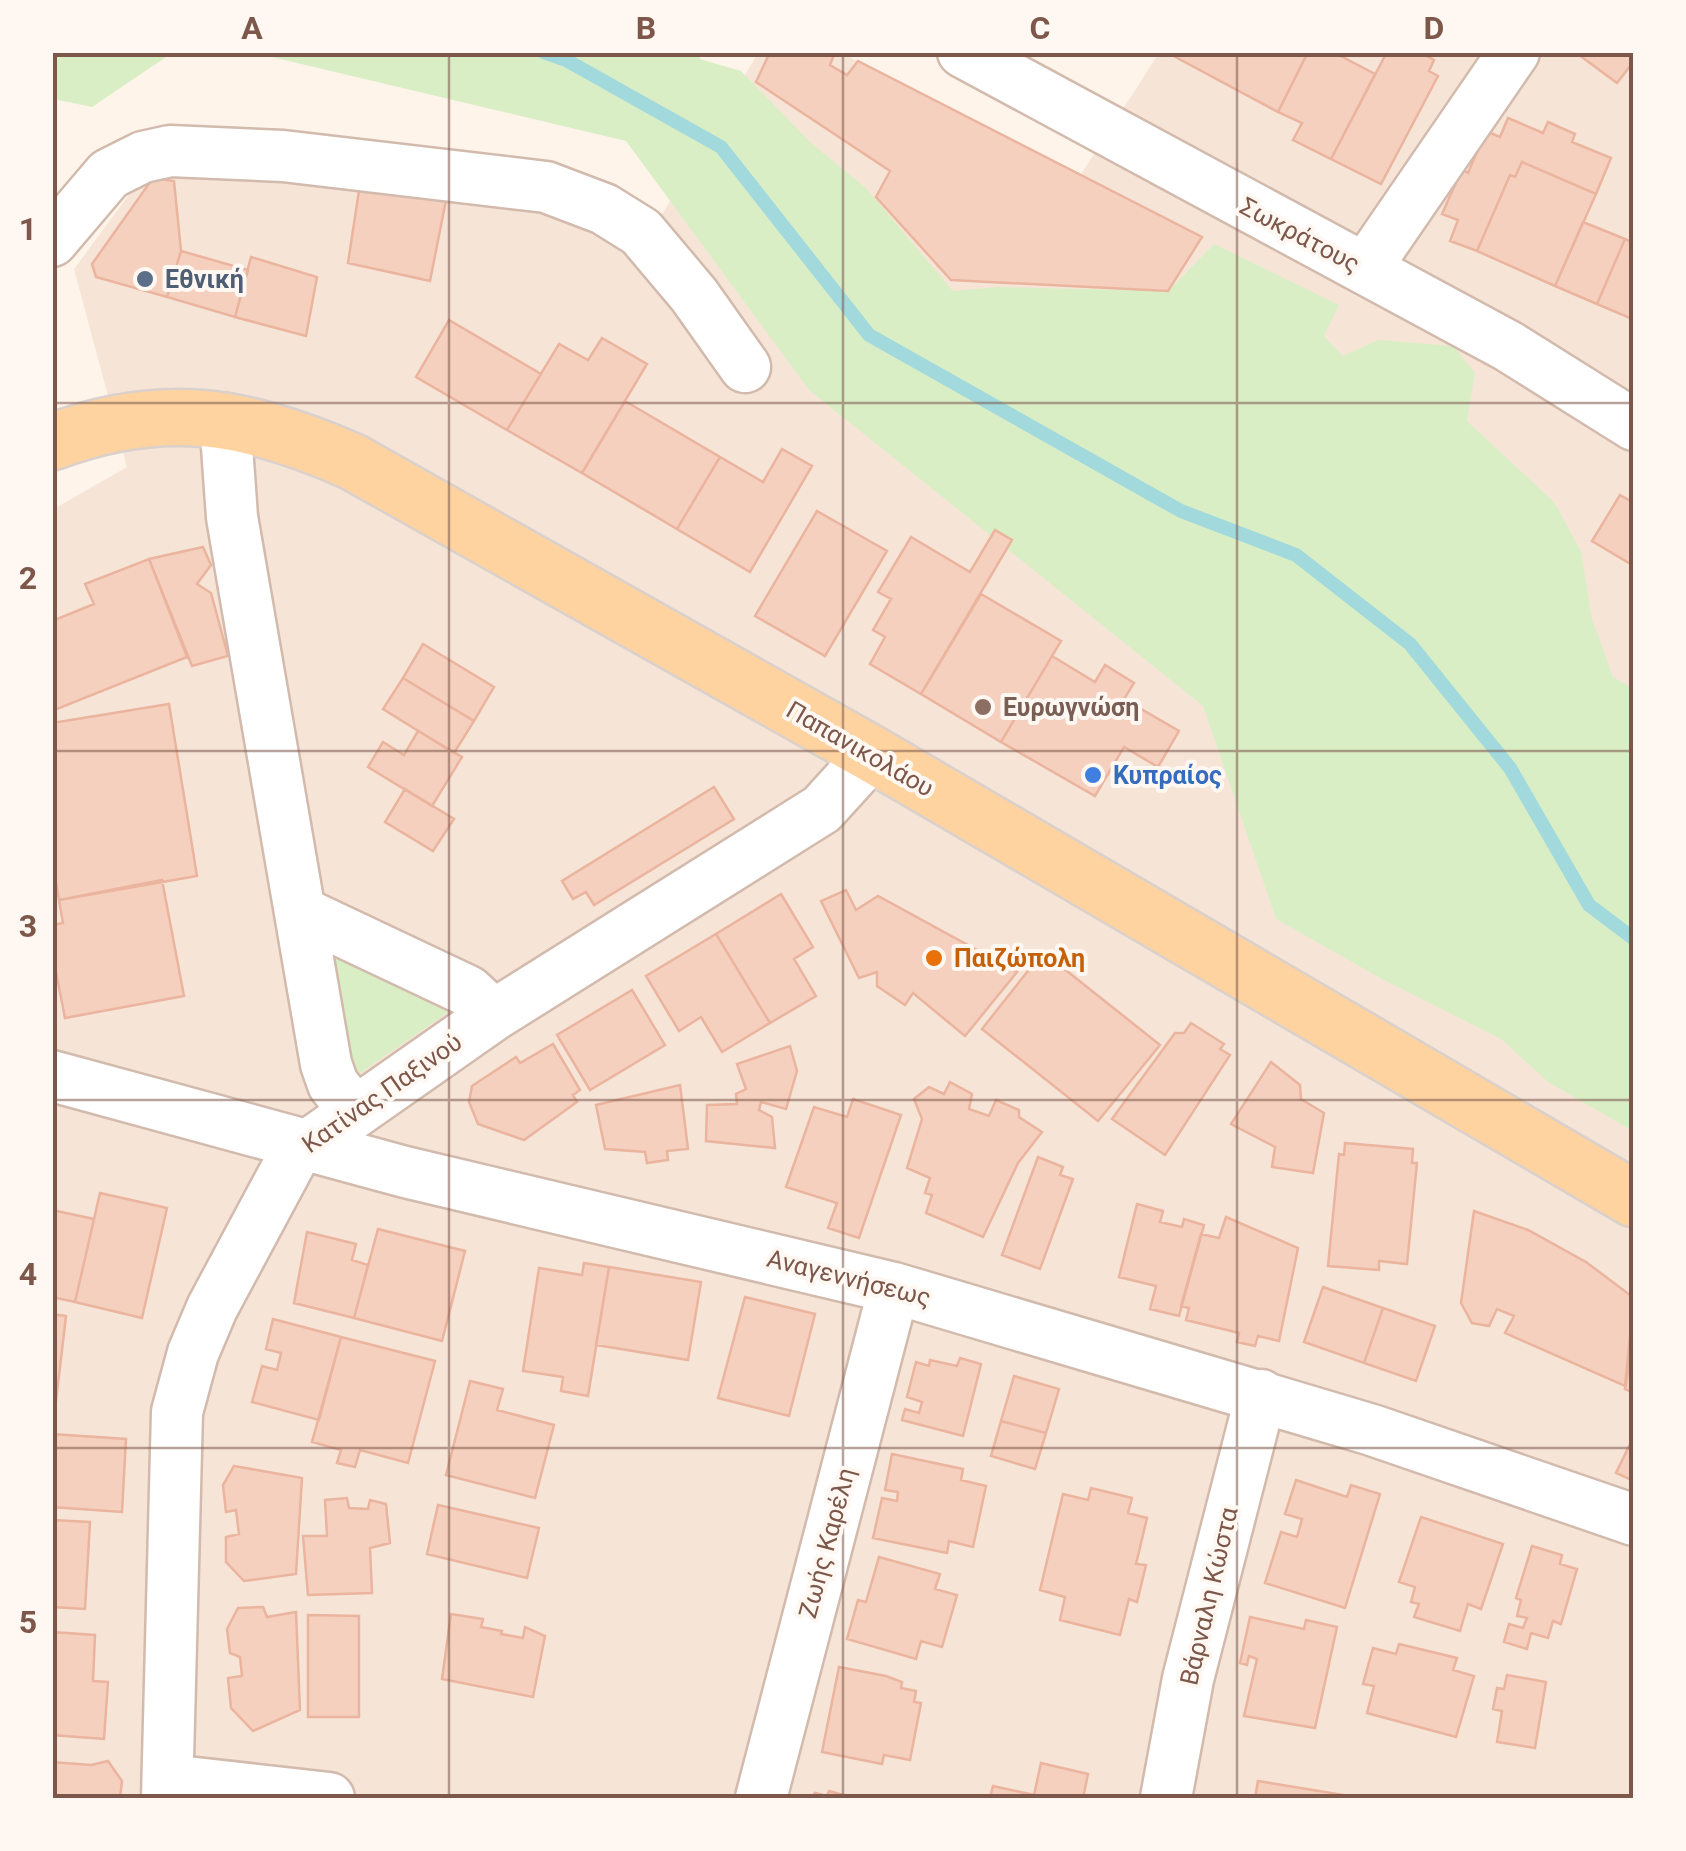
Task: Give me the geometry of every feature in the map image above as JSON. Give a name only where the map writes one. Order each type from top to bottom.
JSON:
[{"type":"main road","name":"Παπανικολάου","points":[[52,442],[132,420],[224,418],[315,445],[396,483],[872,754],[1634,1199]]},
{"type":"street","name":"Σωκράτους","points":[[962,52],[1508,346],[1634,425]]},
{"type":"street","points":[[1365,269],[1514,52]]},
{"type":"street","points":[[52,241],[108,174],[170,151],[282,156],[546,187],[604,209],[641,232],[694,294],[745,367]]},
{"type":"street","points":[[224,418],[232,516],[329,1076],[353,1110]]},
{"type":"street","name":"Κατίνας Παξινού","points":[[168,1789],[177,1412],[193,1352],[212,1308],[288,1162],[353,1110],[494,1015],[822,809],[872,754]]},
{"type":"street","points":[[303,913],[468,992],[494,1015]]},
{"type":"street","name":"Αναγεννήσεως","points":[[52,1076],[304,1146],[894,1288],[1260,1396],[1634,1520]]},
{"type":"street","name":"Ζωής Καρέλη","points":[[761,1798],[894,1288]]},
{"type":"street","name":"Βάρναλη Κώστα","points":[[1166,1798],[1193,1660],[1260,1396]]},
{"type":"street","points":[[168,1789],[329,1798]]},
{"type":"shaded area","points":[[758,53],[841,53],[1081,174],[1159,53],[1633,53],[1633,1798],[53,1798],[52,510],[127,467],[74,269],[145,173],[188,161],[549,212],[618,236],[638,255]]},
{"type":"green space","points":[[52,53],[172,53],[92,107],[53,99]]},
{"type":"green space","points":[[255,53],[700,53],[700,59],[741,71],[810,142],[867,189],[953,291],[997,287],[1168,291],[1214,244],[1339,305],[1324,336],[1343,356],[1378,340],[1453,346],[1475,373],[1467,421],[1554,502],[1581,551],[1592,619],[1613,677],[1633,688],[1633,1131],[1548,1082],[1501,1039],[1382,979],[1276,919],[1203,706],[809,390],[626,141]]},
{"type":"green space","points":[[326,947],[451,1008],[450,1011],[350,1080]]},
{"type":"building","points":[[770,52],[825,52],[833,57],[830,65],[847,75],[858,61],[1202,237],[1168,291],[951,280],[876,197],[890,171],[756,82]]},
{"type":"building","points":[[1166,52],[1308,52],[1278,112]]},
{"type":"building","points":[[1308,52],[1333,52],[1375,74],[1331,159],[1293,140],[1302,123],[1278,112]]},
{"type":"building","points":[[1387,52],[1420,52],[1434,60],[1429,71],[1438,76],[1381,184],[1331,159]]},
{"type":"building","points":[[1575,52],[1634,52],[1634,61],[1617,83]]},
{"type":"building","points":[[1508,118],[1543,133],[1548,122],[1575,134],[1572,142],[1611,158],[1596,194],[1522,162],[1515,177],[1510,175],[1477,251],[1450,241],[1458,220],[1442,214],[1462,169],[1468,173],[1486,131],[1500,137]]},
{"type":"building","points":[[1522,162],[1596,194],[1555,286],[1477,251],[1510,175],[1515,177]]},
{"type":"building","points":[[153,178],[174,181],[181,251],[167,297],[96,277],[92,264]]},
{"type":"building","points":[[360,184],[447,195],[430,281],[348,263]]},
{"type":"building","points":[[1583,222],[1625,239],[1597,304],[1555,286]]},
{"type":"building","points":[[1625,239],[1634,243],[1632,319],[1597,304]]},
{"type":"building","points":[[181,251],[248,270],[235,317],[167,297]]},
{"type":"building","points":[[251,257],[317,277],[306,336],[235,317]]},
{"type":"building","points":[[449,320],[541,374],[507,430],[416,377]]},
{"type":"building","points":[[602,338],[647,364],[582,473],[507,430],[559,344],[588,360]]},
{"type":"building","points":[[625,401],[720,457],[677,529],[582,473]]},
{"type":"building","points":[[782,449],[812,466],[750,572],[677,529],[720,457],[763,482]]},
{"type":"building","points":[[1620,495],[1634,503],[1634,566],[1592,541]]},
{"type":"building","points":[[817,511],[887,551],[825,656],[755,616]]},
{"type":"building","points":[[995,530],[1012,540],[921,694],[870,664],[885,637],[873,630],[891,599],[878,592],[911,537],[970,572]]},
{"type":"building","points":[[203,547],[211,565],[197,584],[211,593],[228,656],[192,666],[149,559]]},
{"type":"building","points":[[149,559],[187,657],[52,711],[52,621],[94,604],[85,584]]},
{"type":"building","points":[[981,594],[1061,641],[1001,742],[921,694]]},
{"type":"building","points":[[423,644],[494,687],[474,721],[403,678]]},
{"type":"building","points":[[1052,656],[1095,682],[1105,665],[1134,683],[1124,699],[1179,731],[1158,767],[1124,747],[1095,796],[1001,742]]},
{"type":"building","points":[[403,678],[474,721],[454,753],[383,709]]},
{"type":"building","points":[[169,704],[197,876],[59,900],[52,859],[52,723]]},
{"type":"building","points":[[418,731],[462,757],[432,806],[368,767],[383,742],[404,755]]},
{"type":"building","points":[[714,787],[734,819],[594,905],[586,892],[573,899],[562,881]]},
{"type":"building","points":[[405,789],[454,819],[433,851],[385,822]]},
{"type":"building","points":[[162,880],[184,996],[65,1018],[52,952],[52,925],[63,923],[59,900]]},
{"type":"building","points":[[846,890],[856,910],[878,896],[1017,972],[965,1036],[913,993],[905,1005],[877,986],[877,972],[859,978],[821,901]]},
{"type":"building","points":[[781,894],[813,947],[794,959],[816,996],[770,1023],[716,934]]},
{"type":"building","points":[[716,934],[770,1023],[722,1052],[701,1017],[679,1031],[646,976]]},
{"type":"building","points":[[1043,952],[1160,1045],[1098,1121],[982,1029]]},
{"type":"building","points":[[632,990],[665,1045],[590,1090],[557,1035]]},
{"type":"building","points":[[1191,1023],[1224,1044],[1220,1049],[1230,1055],[1165,1155],[1112,1119],[1175,1033],[1184,1033]]},
{"type":"building","points":[[553,1044],[580,1090],[573,1095],[577,1102],[524,1140],[478,1124],[469,1102],[472,1086],[516,1057],[520,1063]]},
{"type":"building","points":[[790,1046],[797,1071],[786,1109],[761,1102],[759,1110],[772,1117],[775,1148],[706,1141],[707,1105],[737,1104],[736,1094],[746,1089],[737,1064]]},
{"type":"building","points":[[1271,1062],[1300,1085],[1301,1099],[1324,1113],[1313,1173],[1272,1167],[1275,1147],[1231,1124]]},
{"type":"building","points":[[950,1082],[972,1094],[969,1109],[989,1116],[996,1100],[1019,1110],[1019,1117],[1042,1132],[1018,1163],[983,1237],[926,1213],[932,1195],[925,1193],[930,1178],[907,1168],[922,1119],[914,1099],[929,1087],[944,1094]]},
{"type":"building","points":[[680,1085],[688,1149],[667,1151],[668,1160],[647,1163],[645,1152],[605,1149],[596,1105]]},
{"type":"building","points":[[853,1099],[901,1115],[859,1238],[828,1228],[837,1203],[786,1187],[814,1107],[847,1117]]},
{"type":"building","points":[[1345,1143],[1413,1149],[1412,1163],[1417,1163],[1407,1264],[1379,1261],[1379,1270],[1328,1266],[1339,1154],[1344,1155]]},
{"type":"building","points":[[1038,1157],[1063,1167],[1060,1175],[1073,1179],[1040,1269],[1002,1255]]},
{"type":"building","points":[[100,1193],[167,1208],[142,1318],[75,1302]]},
{"type":"building","points":[[1137,1204],[1163,1211],[1160,1222],[1182,1227],[1184,1219],[1204,1225],[1179,1316],[1150,1309],[1156,1286],[1119,1277]]},
{"type":"building","points":[[52,1210],[94,1219],[75,1302],[52,1297]]},
{"type":"building","points":[[1474,1211],[1528,1230],[1586,1262],[1634,1298],[1625,1386],[1505,1333],[1514,1316],[1497,1309],[1489,1326],[1472,1323],[1461,1303]]},
{"type":"building","points":[[1226,1217],[1298,1248],[1279,1341],[1258,1336],[1255,1346],[1237,1342],[1239,1333],[1186,1320],[1189,1308],[1181,1306],[1201,1234],[1219,1238]]},
{"type":"building","points":[[378,1229],[465,1251],[442,1341],[354,1318]]},
{"type":"building","points":[[307,1232],[356,1244],[352,1260],[368,1265],[354,1318],[294,1303]]},
{"type":"building","points":[[584,1263],[609,1267],[588,1396],[561,1391],[563,1377],[523,1371],[539,1268],[582,1275]]},
{"type":"building","points":[[609,1267],[701,1282],[688,1360],[596,1345]]},
{"type":"building","points":[[1323,1287],[1383,1308],[1364,1363],[1304,1342]]},
{"type":"building","points":[[745,1297],[815,1314],[789,1416],[718,1398]]},
{"type":"building","points":[[1383,1308],[1435,1326],[1416,1381],[1364,1363]]},
{"type":"building","points":[[52,1314],[66,1316],[56,1401],[52,1400]]},
{"type":"building","points":[[273,1319],[341,1337],[319,1420],[252,1402],[262,1366],[277,1370],[281,1353],[266,1349]]},
{"type":"building","points":[[1634,1336],[1634,1393],[1625,1389]]},
{"type":"building","points":[[341,1337],[435,1361],[408,1463],[360,1450],[355,1467],[337,1463],[341,1450],[312,1442]]},
{"type":"building","points":[[960,1358],[981,1364],[963,1436],[902,1420],[905,1409],[919,1413],[922,1402],[907,1397],[916,1362],[929,1366],[930,1360],[957,1366]]},
{"type":"building","points":[[1014,1376],[1059,1389],[1046,1433],[1001,1421]]},
{"type":"building","points":[[470,1381],[503,1389],[497,1410],[554,1425],[535,1498],[446,1475]]},
{"type":"building","points":[[1001,1421],[1046,1433],[1035,1469],[991,1456]]},
{"type":"building","points":[[52,1434],[126,1439],[122,1512],[52,1507]]},
{"type":"building","points":[[1634,1436],[1634,1481],[1616,1473]]},
{"type":"building","points":[[892,1454],[963,1469],[961,1480],[986,1486],[973,1547],[949,1541],[947,1553],[873,1538],[882,1498],[897,1501],[898,1492],[885,1490]]},
{"type":"building","points":[[234,1466],[302,1478],[296,1574],[244,1581],[226,1562],[226,1537],[239,1534],[236,1510],[226,1512],[223,1485]]},
{"type":"building","points":[[1296,1480],[1347,1497],[1351,1485],[1380,1494],[1345,1608],[1265,1583],[1281,1532],[1297,1537],[1302,1519],[1285,1514]]},
{"type":"building","points":[[1091,1488],[1132,1498],[1128,1513],[1147,1518],[1136,1564],[1146,1565],[1137,1602],[1129,1599],[1120,1635],[1060,1620],[1065,1597],[1040,1590],[1063,1494],[1088,1500]]},
{"type":"building","points":[[347,1498],[349,1508],[368,1509],[370,1500],[386,1504],[390,1543],[370,1548],[372,1593],[308,1595],[303,1536],[327,1536],[325,1500]]},
{"type":"building","points":[[438,1505],[539,1528],[527,1578],[427,1554]]},
{"type":"building","points":[[1421,1517],[1503,1544],[1481,1609],[1468,1604],[1460,1631],[1414,1617],[1419,1604],[1411,1602],[1415,1587],[1399,1582]]},
{"type":"building","points":[[52,1520],[90,1522],[85,1609],[52,1607]]},
{"type":"building","points":[[1532,1546],[1562,1555],[1560,1564],[1577,1569],[1561,1624],[1553,1621],[1548,1638],[1531,1633],[1527,1649],[1504,1642],[1509,1624],[1523,1628],[1527,1618],[1517,1616],[1521,1600],[1516,1598]]},
{"type":"building","points":[[879,1557],[940,1574],[935,1589],[957,1595],[942,1647],[921,1641],[916,1659],[847,1639],[858,1600],[866,1602]]},
{"type":"building","points":[[263,1607],[267,1617],[296,1612],[300,1710],[253,1731],[231,1708],[228,1678],[242,1676],[240,1657],[230,1653],[227,1629],[238,1608]]},
{"type":"building","points":[[451,1614],[483,1619],[481,1627],[502,1631],[501,1634],[523,1638],[525,1627],[545,1636],[533,1697],[442,1679]]},
{"type":"building","points":[[308,1615],[359,1616],[359,1717],[308,1717]]},
{"type":"building","points":[[1250,1617],[1304,1629],[1306,1620],[1337,1627],[1315,1728],[1244,1716],[1257,1659],[1249,1656],[1247,1665],[1240,1663]]},
{"type":"building","points":[[52,1632],[95,1635],[93,1681],[108,1682],[104,1739],[52,1735]]},
{"type":"building","points":[[1399,1644],[1457,1658],[1453,1670],[1474,1676],[1456,1737],[1367,1713],[1374,1686],[1363,1684],[1373,1648],[1396,1654]]},
{"type":"building","points":[[839,1667],[886,1676],[902,1682],[901,1688],[916,1691],[914,1702],[921,1703],[910,1760],[884,1755],[882,1764],[822,1752]]},
{"type":"building","points":[[1507,1675],[1546,1682],[1535,1748],[1497,1742],[1502,1711],[1493,1709],[1497,1688],[1504,1689]]},
{"type":"building","points":[[108,1761],[122,1781],[120,1798],[52,1798],[52,1762],[91,1765]]},
{"type":"building","points":[[1041,1763],[1088,1774],[1083,1798],[990,1798],[993,1786],[1034,1795]]},
{"type":"building","points":[[1258,1781],[1344,1795],[1344,1798],[1255,1798]]},
{"type":"building","points":[[829,1791],[854,1798],[811,1798],[815,1793],[827,1796]]},
{"type":"waterway","points":[[543,52],[566,60],[721,147],[869,335],[1181,511],[1296,555],[1410,644],[1510,768],[1589,905],[1634,939]]},
{"type":"place","name":"Εθνική","points":[[145,279]]},
{"type":"place","name":"Ευρωγνώση","points":[[983,707]]},
{"type":"place","name":"Κυπραίος","points":[[1093,775]]},
{"type":"place","name":"Παιζώπολη","points":[[934,958]]}]
